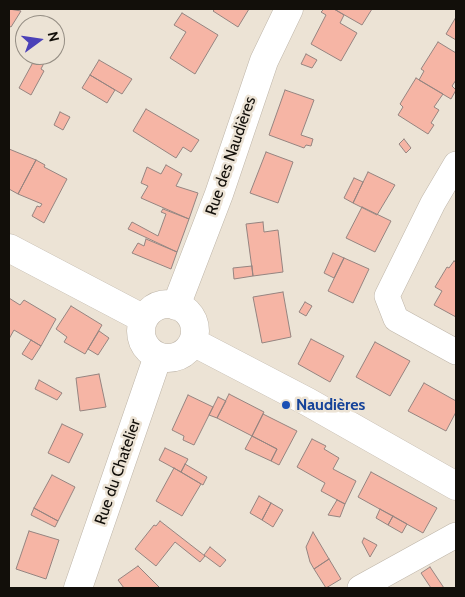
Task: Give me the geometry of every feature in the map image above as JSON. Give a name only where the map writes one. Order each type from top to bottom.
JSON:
[{"type":"street","name":"Rue des Naudières","points":[[176,306],[219,194],[264,61],[289,9]]},
{"type":"street","points":[[456,164],[433,203],[388,296],[396,319],[456,352]]},
{"type":"street","points":[[9,248],[144,320]]},
{"type":"street","points":[[157,306],[176,306],[185,310],[192,319],[195,328],[193,342],[187,350],[178,356],[168,358],[158,356],[151,352],[144,342],[142,330],[144,320],[157,306]]},
{"type":"street","points":[[193,342],[308,402],[456,486]]},
{"type":"street","name":"Rue du Chatelier","points":[[78,588],[158,356]]},
{"type":"street","points":[[360,588],[456,535]]},
{"type":"building","points":[[9,9],[21,11],[18,15],[15,15],[15,21],[11,27],[9,26]]},
{"type":"building","points":[[215,9],[249,9],[238,27],[213,11]]},
{"type":"building","points":[[324,9],[334,9],[344,15],[340,23],[357,33],[341,61],[311,44],[326,15],[321,12]]},
{"type":"building","points":[[334,9],[372,9],[362,25]]},
{"type":"building","points":[[182,13],[218,35],[195,74],[170,58],[186,32],[174,25]]},
{"type":"building","points":[[456,17],[456,40],[446,34]]},
{"type":"building","points":[[438,42],[456,53],[456,80],[452,86],[456,90],[451,99],[419,80],[424,71],[421,69]]},
{"type":"building","points":[[306,54],[317,60],[312,68],[301,64]]},
{"type":"building","points":[[99,60],[132,79],[122,94],[90,75]]},
{"type":"building","points":[[32,65],[43,65],[41,69],[44,71],[31,95],[19,88]]},
{"type":"building","points":[[90,75],[115,90],[107,103],[82,88]]},
{"type":"building","points":[[416,78],[443,94],[434,107],[439,110],[431,123],[434,125],[428,134],[398,115],[403,107],[400,104]]},
{"type":"building","points":[[285,90],[314,100],[301,135],[313,139],[311,146],[306,145],[304,148],[269,135]]},
{"type":"building","points":[[146,109],[199,140],[191,152],[183,147],[176,158],[133,131]]},
{"type":"building","points":[[60,112],[70,117],[63,130],[54,125]]},
{"type":"building","points":[[404,139],[411,148],[406,153],[399,144]]},
{"type":"building","points":[[9,149],[36,160],[18,194],[9,189]]},
{"type":"building","points":[[266,152],[293,162],[278,203],[250,193]]},
{"type":"building","points":[[36,160],[45,165],[44,167],[67,179],[44,223],[32,216],[37,206],[40,207],[42,204],[18,194]]},
{"type":"building","points":[[166,165],[182,174],[176,186],[198,193],[189,219],[141,198],[148,186],[141,183],[147,167],[161,174]]},
{"type":"building","points":[[368,172],[395,185],[377,215],[353,203]]},
{"type":"building","points":[[354,178],[363,182],[353,203],[344,198]]},
{"type":"building","points":[[362,207],[391,221],[375,252],[346,238]]},
{"type":"building","points":[[163,209],[189,219],[177,252],[128,229],[132,222],[158,236],[166,214],[161,212]]},
{"type":"building","points":[[263,222],[264,232],[278,230],[283,272],[253,276],[246,224]]},
{"type":"building","points":[[146,239],[177,252],[171,269],[132,253],[138,243],[144,246]]},
{"type":"building","points":[[333,253],[344,258],[334,278],[324,273]]},
{"type":"building","points":[[344,258],[369,269],[353,303],[328,291]]},
{"type":"building","points":[[454,261],[456,262],[456,317],[434,305],[442,291],[435,287],[447,267],[449,268]]},
{"type":"building","points":[[252,266],[253,276],[234,279],[233,268]]},
{"type":"building","points":[[283,292],[291,337],[262,343],[253,297]]},
{"type":"building","points":[[9,298],[20,305],[24,300],[56,319],[41,346],[14,330],[9,339]]},
{"type":"building","points":[[305,302],[312,306],[306,316],[299,312]]},
{"type":"building","points":[[71,306],[102,325],[85,354],[64,342],[67,337],[56,329]]},
{"type":"building","points":[[99,331],[109,338],[98,355],[88,349]]},
{"type":"building","points":[[311,339],[344,356],[330,382],[298,364]]},
{"type":"building","points":[[31,340],[41,346],[32,360],[22,354]]},
{"type":"building","points":[[375,342],[410,361],[390,396],[356,377]]},
{"type":"building","points":[[99,374],[106,407],[80,411],[76,378]]},
{"type":"building","points":[[39,380],[62,393],[57,400],[35,389]]},
{"type":"building","points":[[424,383],[456,401],[456,412],[446,431],[408,411]]},
{"type":"building","points":[[229,394],[264,412],[252,436],[217,418]]},
{"type":"building","points":[[188,395],[213,407],[194,445],[183,440],[184,436],[172,430]]},
{"type":"building","points":[[218,397],[226,401],[217,418],[209,415]]},
{"type":"building","points":[[263,414],[297,431],[279,465],[271,461],[277,449],[252,436]]},
{"type":"building","points":[[62,424],[83,434],[69,463],[48,453]]},
{"type":"building","points":[[252,436],[277,449],[271,461],[245,449]]},
{"type":"building","points":[[312,439],[326,446],[324,449],[339,458],[333,469],[356,481],[345,504],[321,491],[325,483],[297,467]]},
{"type":"building","points":[[165,448],[188,459],[181,472],[159,460]]},
{"type":"building","points":[[185,464],[207,477],[203,485],[181,472]]},
{"type":"building","points":[[174,468],[201,484],[182,516],[156,501]]},
{"type":"building","points":[[371,472],[437,508],[423,533],[358,497]]},
{"type":"building","points":[[52,475],[75,487],[58,521],[34,508]]},
{"type":"building","points":[[259,496],[271,503],[262,520],[250,513]]},
{"type":"building","points":[[337,500],[345,504],[340,517],[328,515]]},
{"type":"building","points":[[271,503],[283,510],[273,527],[262,520]]},
{"type":"building","points":[[34,508],[58,521],[55,527],[31,515]]},
{"type":"building","points":[[380,509],[393,516],[388,525],[376,518]]},
{"type":"building","points":[[393,516],[407,524],[402,533],[388,525]]},
{"type":"building","points":[[160,521],[205,556],[200,562],[175,542],[156,566],[135,549],[154,525],[156,526]]},
{"type":"building","points":[[29,531],[59,540],[46,579],[16,569]]},
{"type":"building","points":[[313,532],[329,559],[314,569],[306,547]]},
{"type":"building","points":[[364,538],[377,545],[370,557],[362,542]]},
{"type":"building","points":[[210,547],[226,560],[220,567],[204,555]]},
{"type":"building","points":[[329,559],[341,579],[326,588],[314,569]]},
{"type":"building","points":[[138,566],[160,588],[124,588],[118,580]]},
{"type":"building","points":[[430,567],[444,588],[431,588],[421,573]]},
{"type":"place","name":"Naudières","points":[[286,405]]}]
